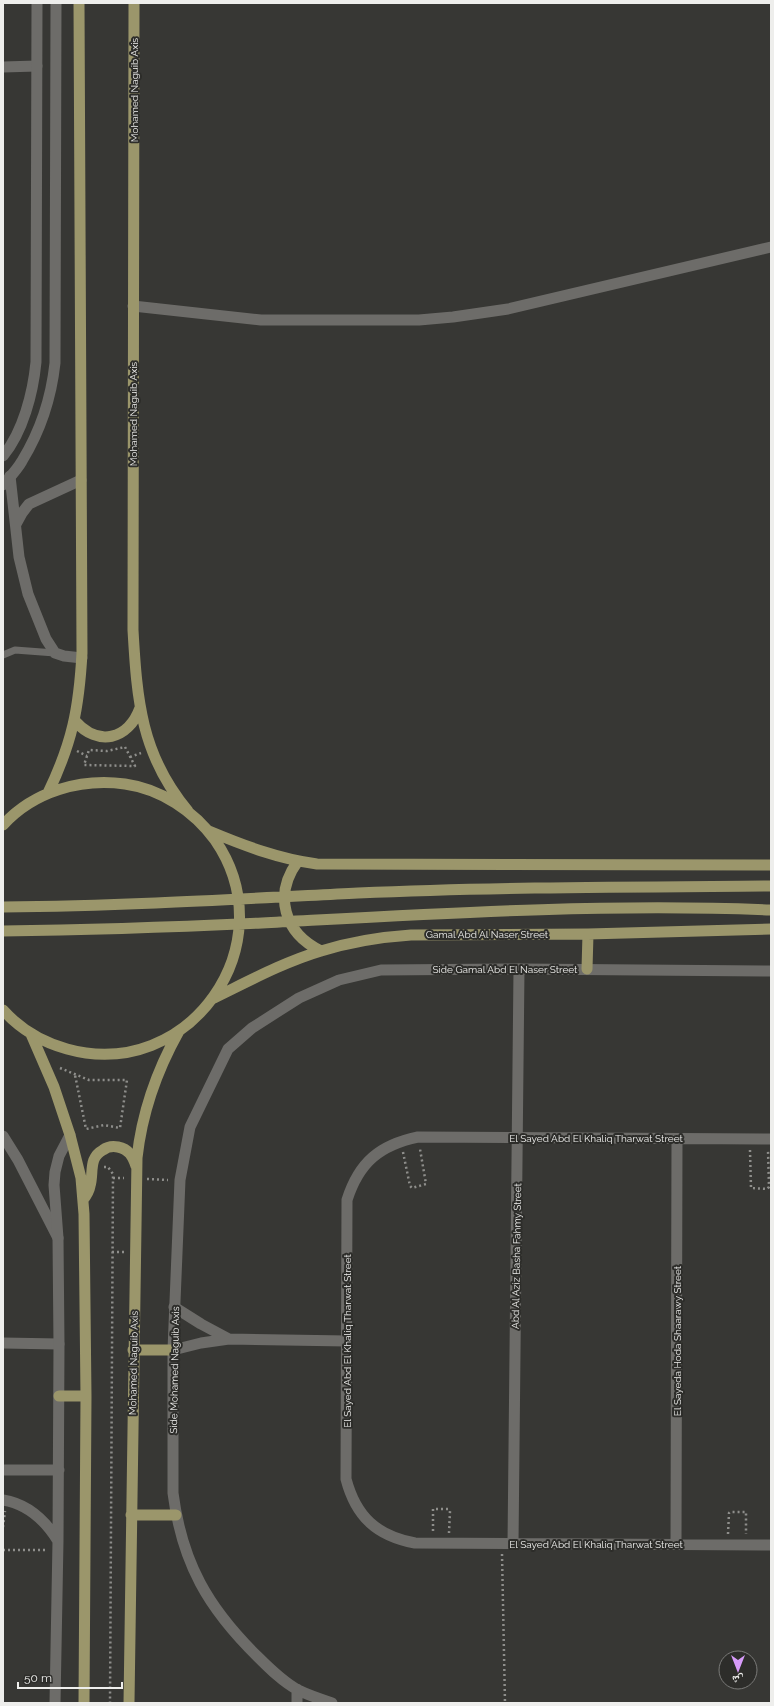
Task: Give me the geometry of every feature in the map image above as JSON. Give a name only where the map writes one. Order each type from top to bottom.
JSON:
[{"type":"main road","points":[[48,793],[68,746],[75,721],[79,696],[82,658],[79,3]]},
{"type":"main road","name":"Mohamed Naguib Axis","points":[[134,3],[133,630],[140,708],[146,735],[158,766],[176,797],[188,811]]},
{"type":"main road","points":[[75,721],[83,730],[94,735],[106,737],[118,735],[128,728],[136,719],[140,708]]},
{"type":"main road","points":[[3,825],[20,810],[48,793],[68,786],[89,782],[110,782],[131,785],[152,791],[171,800],[188,811],[208,831],[221,849],[231,870],[237,891],[240,914],[239,936],[234,958],[226,979],[214,998],[198,1016],[179,1031],[156,1044],[131,1051],[105,1054],[79,1052],[54,1045],[31,1034],[3,1010]]},
{"type":"main road","points":[[208,831],[261,852],[317,864],[771,865]]},
{"type":"main road","points":[[298,861],[292,869],[285,888],[285,902],[288,917],[292,926],[301,937],[312,947],[321,951]]},
{"type":"main road","points":[[3,907],[166,903],[358,893],[483,889],[771,886]]},
{"type":"main road","points":[[3,931],[167,927],[485,912],[612,909],[771,910]]},
{"type":"main road","name":"Gamal Abd Al Naser Street","points":[[214,998],[279,967],[321,951],[366,940],[411,935],[588,934],[771,929]]},
{"type":"main road","points":[[587,969],[588,934]]},
{"type":"main road","name":"Mohamed Naguib Axis","points":[[130,1703],[136,1167],[139,1137],[150,1094],[167,1052],[179,1031]]},
{"type":"main road","points":[[31,1034],[54,1087],[70,1135],[80,1178],[82,1200],[86,1396],[84,1703]]},
{"type":"main road","points":[[82,1200],[90,1187],[92,1163],[95,1157],[105,1148],[112,1146],[124,1149],[133,1158],[136,1167]]},
{"type":"main road","points":[[133,1350],[172,1350]]},
{"type":"main road","points":[[59,1396],[86,1396]]},
{"type":"main road","points":[[131,1514],[176,1514]]},
{"type":"street","points":[[3,456],[24,419],[34,383],[37,3]]},
{"type":"street","points":[[3,485],[22,463],[41,426],[52,386],[55,363],[56,3]]},
{"type":"street","points":[[3,67],[37,66]]},
{"type":"street","points":[[134,306],[261,320],[411,320],[453,317],[508,309],[771,247]]},
{"type":"street","points":[[10,476],[19,557],[28,594],[46,639],[55,652],[64,656],[82,658]]},
{"type":"street","points":[[16,524],[29,504],[81,480]]},
{"type":"street","name":"Abd Al Aziz Basha Fahmy Street","points":[[507,1544],[517,1138],[519,969]]},
{"type":"street","name":"Side Gamal Abd El Naser Street","points":[[252,1028],[306,995],[339,980],[381,970],[587,969],[771,971]]},
{"type":"street","name":"Side Mohamed Naguib Axis","points":[[252,1028],[228,1049],[190,1127],[180,1180],[172,1350],[173,1493],[183,1545],[192,1567],[210,1602],[229,1627],[271,1670],[297,1689],[332,1703]]},
{"type":"street","points":[[55,1703],[60,1344],[58,1238],[54,1185],[55,1172],[59,1156],[70,1135]]},
{"type":"street","points":[[3,1136],[18,1160],[58,1238]]},
{"type":"street","name":"El Sayed Abd El Khaliq Tharwat Street","points":[[770,1139],[418,1137],[400,1140],[385,1148],[372,1158],[364,1166],[352,1184],[347,1200],[346,1479],[350,1495],[359,1510],[370,1523],[383,1533],[399,1540],[416,1543],[771,1545]]},
{"type":"street","name":"El Sayeda Hoda Shaarawy Street","points":[[676,1544],[678,1139]]},
{"type":"street","points":[[174,1307],[229,1339]]},
{"type":"street","points":[[172,1350],[201,1343],[229,1339],[347,1341]]},
{"type":"street","points":[[3,1343],[60,1344]]},
{"type":"street","points":[[3,1470],[59,1470]]},
{"type":"street","points":[[3,1500],[17,1503],[34,1512],[48,1525],[58,1546]]},
{"type":"street","points":[[297,1689],[297,1703]]},
{"type":"lane","points":[[3,655],[15,650],[55,652]]},
{"type":"path","points":[[125,747],[135,766],[84,765],[89,750],[107,751],[125,747]]},
{"type":"path","points":[[75,1075],[89,1080],[127,1080],[120,1128],[104,1125],[86,1128],[75,1075]]},
{"type":"path","points":[[400,1140],[410,1186],[412,1188],[426,1184],[418,1137]]},
{"type":"path","points":[[750,1139],[751,1188],[767,1189],[769,1187],[770,1139]]},
{"type":"path","points":[[101,1168],[108,1167],[113,1174],[110,1703]]},
{"type":"path","points":[[432,1543],[434,1509],[449,1510],[449,1543]]},
{"type":"path","points":[[728,1544],[730,1512],[746,1512],[746,1544]]},
{"type":"path","points":[[505,1703],[507,1544]]},
{"type":"path","points":[[3,1550],[58,1546]]}]
